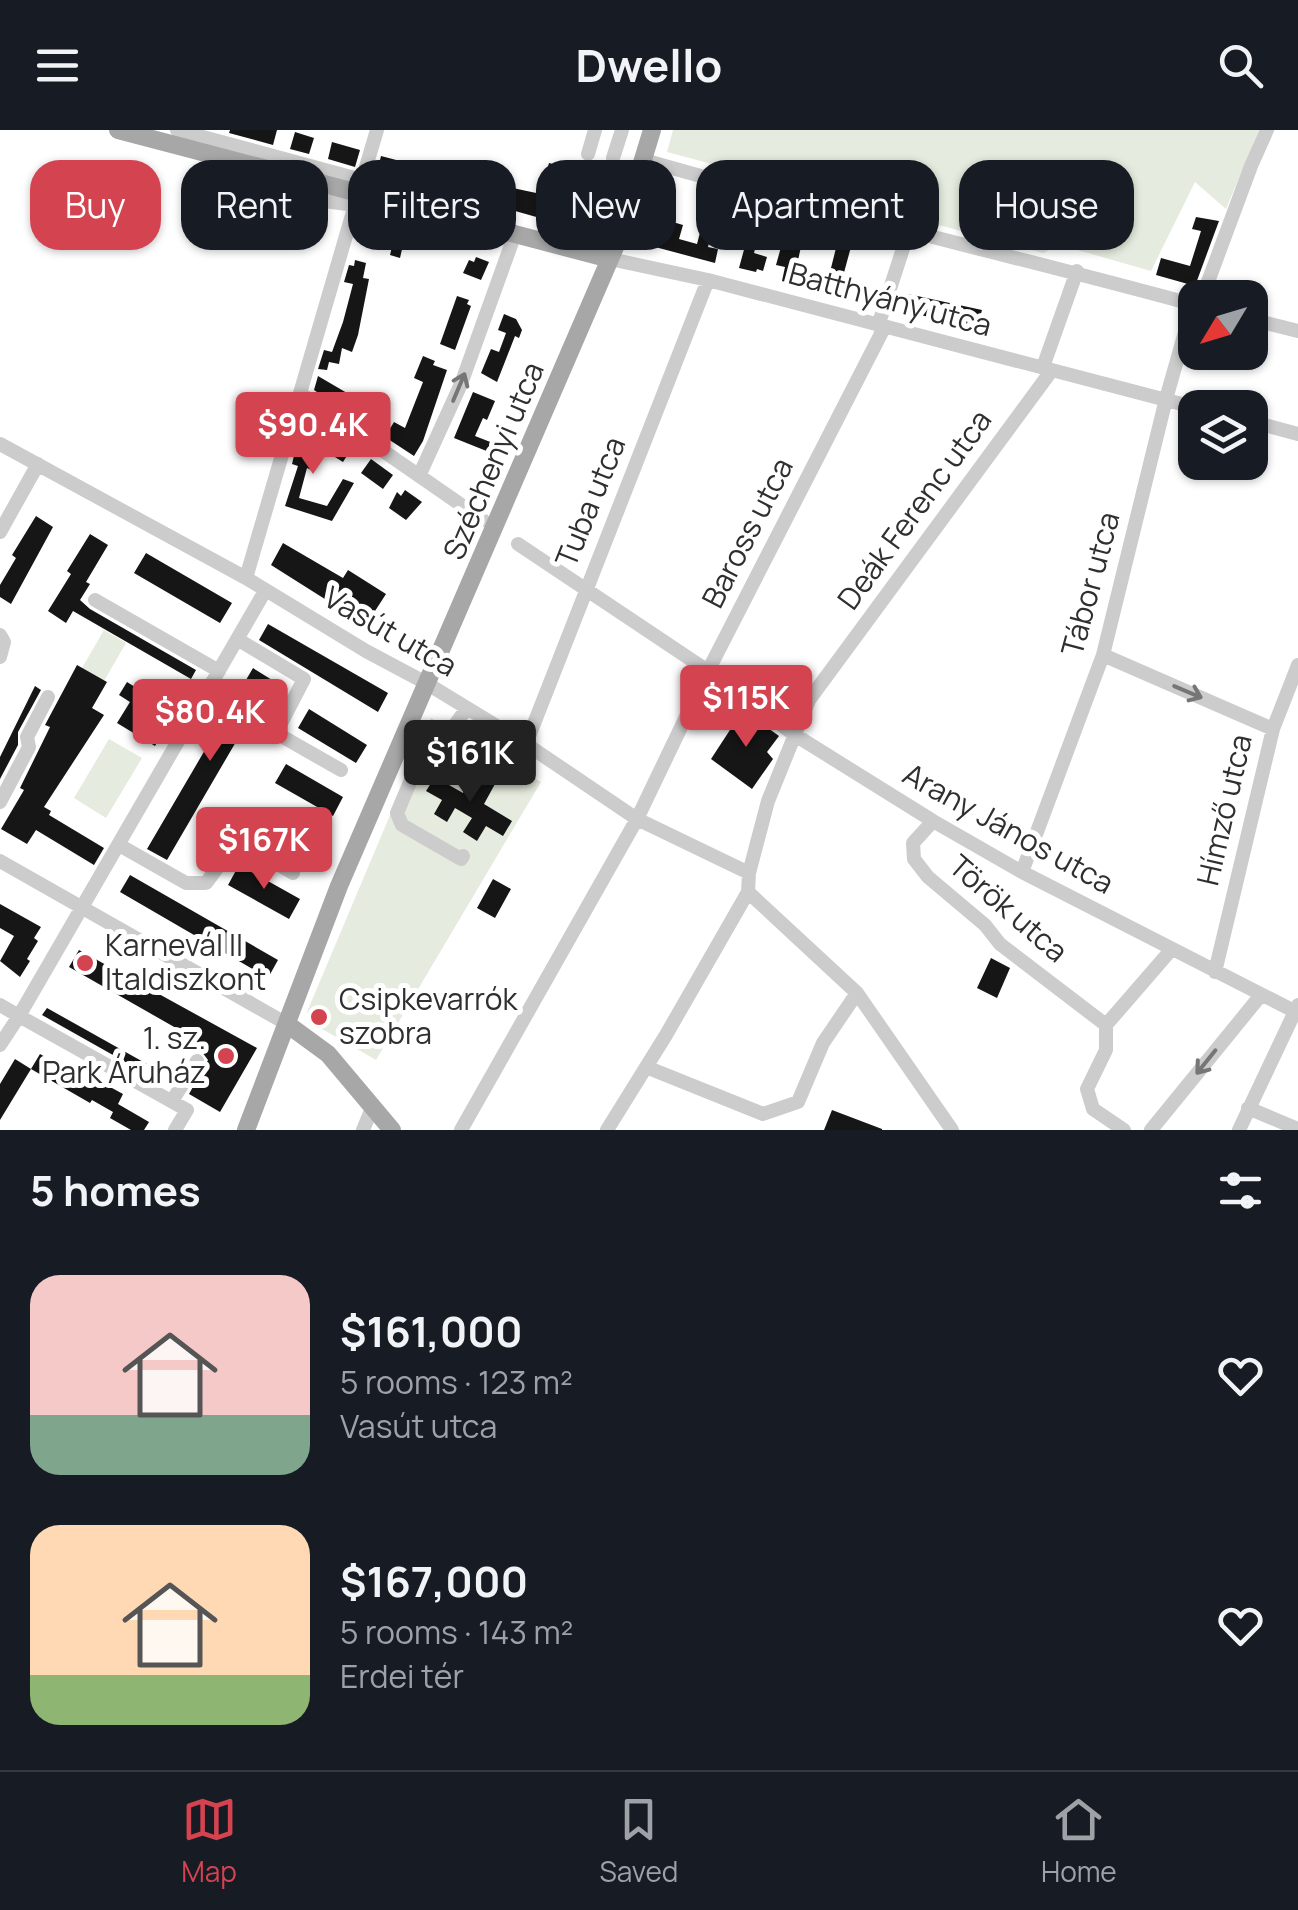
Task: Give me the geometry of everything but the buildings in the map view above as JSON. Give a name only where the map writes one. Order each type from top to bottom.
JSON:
[{"type":"main road","name":"Batthyány utca","points":[[118,130],[348,190]]},
{"type":"main road","name":"Széchenyi utca","points":[[644,160],[652,130]]},
{"type":"main road","points":[[572,250],[585,260],[598,290]]},
{"type":"main road","name":"Batthyány utca","points":[[576,250],[610,260]]},
{"type":"main road","name":"Széchenyi utca","points":[[287,1024],[339,886],[613,250]]},
{"type":"main road","points":[[246,1130],[287,1024],[328,1054],[392,1130]]},
{"type":"street","points":[[177,130],[348,190]]},
{"type":"street","points":[[367,160],[376,130]]},
{"type":"street","points":[[588,154],[595,130]]},
{"type":"street","points":[[613,158],[622,130]]},
{"type":"street","name":"Tábor utca","points":[[1206,280],[1268,130]]},
{"type":"street","points":[[246,578],[348,228]]},
{"type":"street","points":[[939,240],[1178,297]]},
{"type":"street","points":[[418,476],[461,384],[509,250]]},
{"type":"street","name":"Baross utca","points":[[461,1130],[637,819],[881,327],[903,250]]},
{"type":"street","name":"Batthyány utca","points":[[610,260],[708,280],[1178,403]]},
{"type":"street","name":"Deák Ferenc utca","points":[[748,892],[748,873],[768,801],[809,700],[1048,369],[1077,271]]},
{"type":"street","name":"Tuba utca","points":[[526,744],[708,280]]},
{"type":"street","points":[[1268,324],[1298,331]]},
{"type":"street","name":"Tábor utca","points":[[1022,872],[1104,656],[1178,362]]},
{"type":"street","points":[[301,394],[483,520]]},
{"type":"street","points":[[1268,426],[1298,434]]},
{"type":"street","name":"Vasút utca","points":[[0,444],[246,578],[426,683],[637,819],[748,873]]},
{"type":"street","points":[[0,532],[38,464]]},
{"type":"street","name":"Arany János utca","points":[[518,544],[708,671],[795,735],[932,821],[1171,950],[1296,1008]]},
{"type":"street","points":[[0,1045],[265,591]]},
{"type":"street","points":[[95,600],[219,671]]},
{"type":"street","points":[[0,635],[4,642],[0,656]]},
{"type":"street","points":[[238,639],[304,679],[276,733],[341,770]]},
{"type":"street","points":[[1104,656],[1273,729]]},
{"type":"street","name":"Hímző utca","points":[[1216,972],[1273,729],[1298,665]]},
{"type":"street","points":[[0,802],[48,697]]},
{"type":"street","points":[[463,856],[402,825],[396,813],[416,768],[439,748],[467,708]]},
{"type":"street","name":"Török utca","points":[[932,821],[913,843],[914,859],[928,877],[985,925],[1000,944],[1106,1025]]},
{"type":"street","points":[[119,844],[186,883],[206,883],[238,840],[292,873]]},
{"type":"street","points":[[0,861],[287,1024]]},
{"type":"street","points":[[607,1130],[748,892],[857,993],[952,1130]]},
{"type":"street","points":[[1124,1130],[1093,1110],[1086,1096],[1106,1050],[1106,1025],[1171,950]]},
{"type":"street","points":[[646,1067],[764,1114],[798,1102],[823,1043],[857,993]]},
{"type":"street","points":[[1152,1130],[1261,994]]},
{"type":"street","points":[[0,1005],[187,1110],[175,1130]]},
{"type":"street","points":[[1239,1130],[1296,1008]]},
{"type":"street","points":[[172,1102],[196,1061]]},
{"type":"street","points":[[363,1130],[373,1106]]},
{"type":"street","points":[[1248,1108],[1298,1129]]},
{"type":"shaded area","points":[[673,130],[1259,130],[1226,209],[1195,182],[1151,271],[1078,250],[1134,250],[1134,160],[959,160],[959,230],[939,225],[939,160],[697,160],[667,152]]},
{"type":"shaded area","points":[[104,630],[126,643],[104,681],[82,668]]},
{"type":"shaded area","points":[[431,718],[541,782],[376,1060],[310,1022],[307,1012]]},
{"type":"shaded area","points":[[109,739],[142,758],[106,818],[74,798]]},
{"type":"place","name":"Karnevál II Italdiszkont","points":[[85,963]]},
{"type":"place","name":"Csipkevarrók szobra","points":[[319,1017]]},
{"type":"place","name":"1. sz. Park Áruház","points":[[226,1056]]}]
